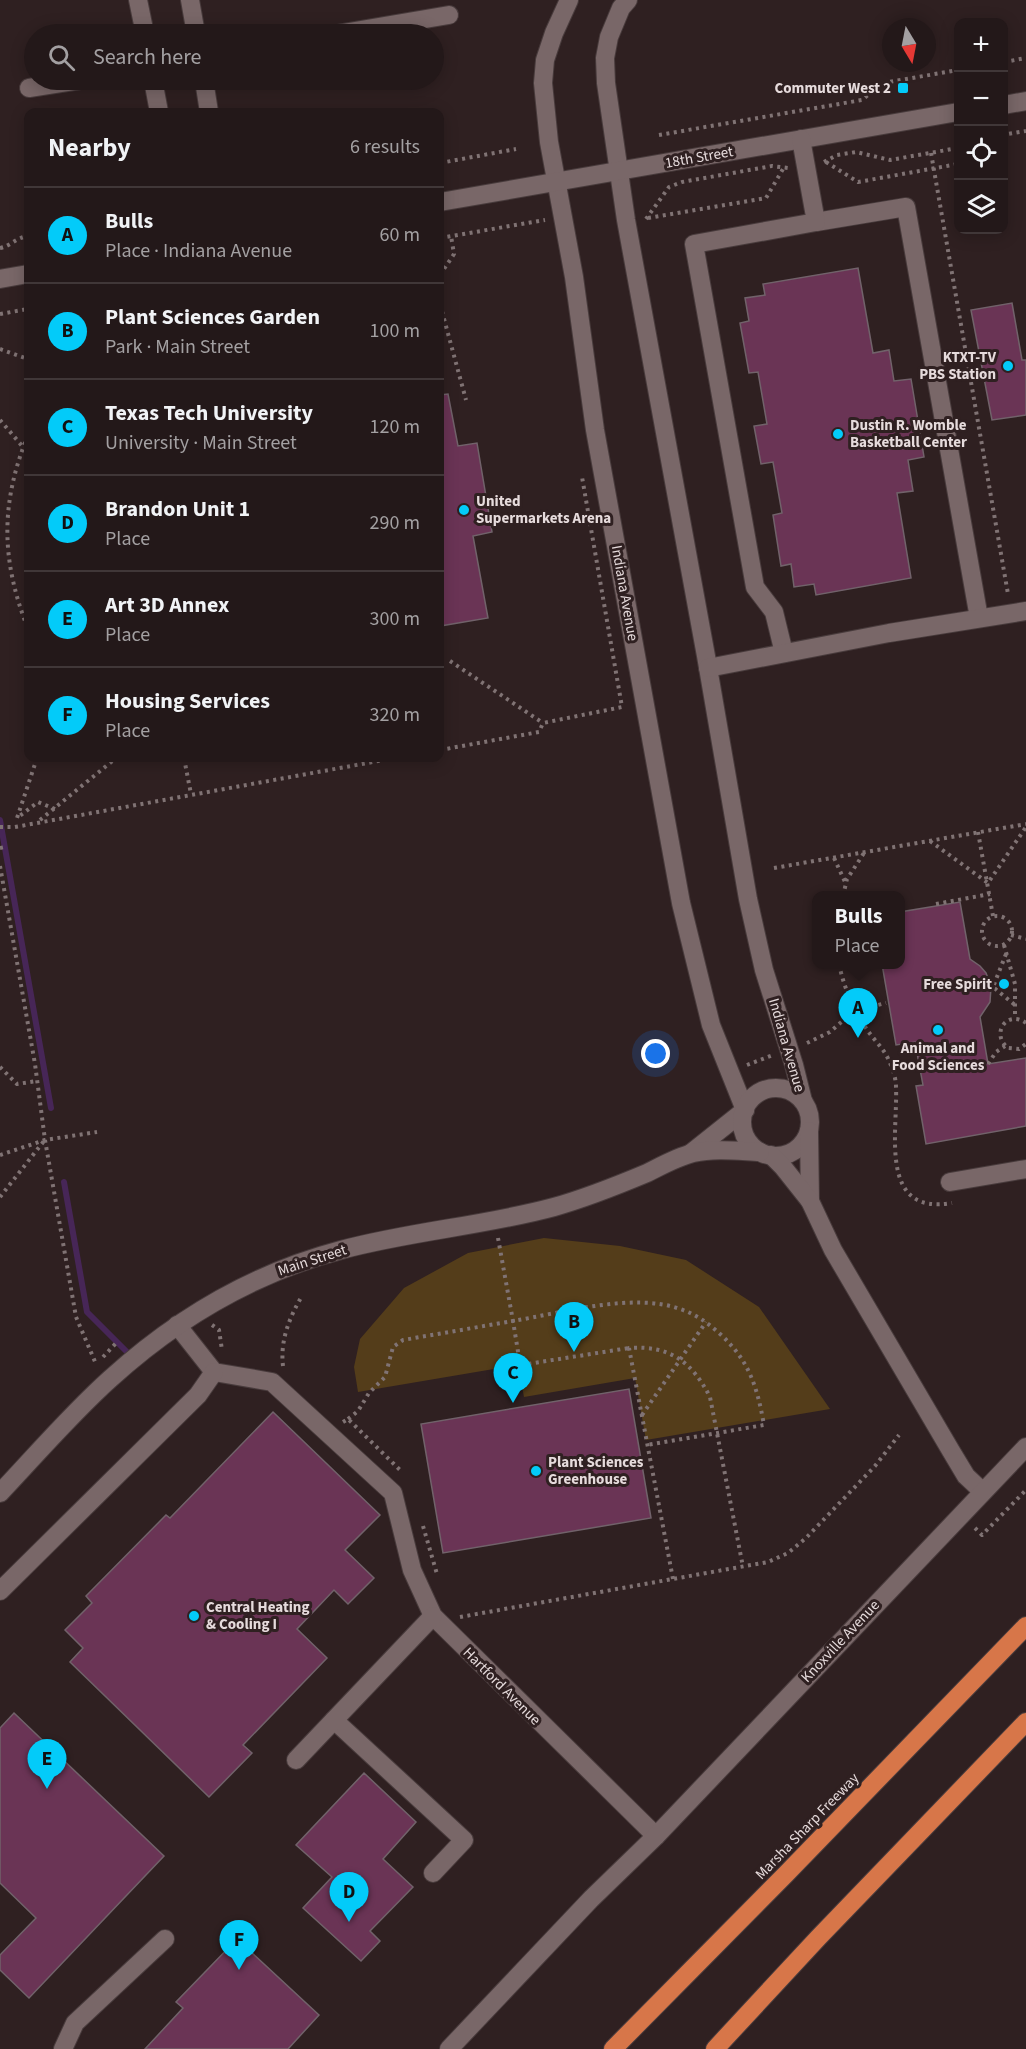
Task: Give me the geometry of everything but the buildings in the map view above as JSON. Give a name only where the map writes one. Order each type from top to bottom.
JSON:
[{"type":"highway","name":"Marsha Sharp Freeway","points":[[613,2049],[1026,1626]]},
{"type":"highway","points":[[715,2049],[818,1938],[1026,1722]]},
{"type":"street","points":[[138,0],[143,24]]},
{"type":"street","points":[[190,0],[194,24]]},
{"type":"street","name":"Indiana Avenue","points":[[569,0],[545,60],[543,83],[547,128],[574,278],[595,430],[681,903],[711,1025],[745,1110]]},
{"type":"street","name":"Indiana Avenue","points":[[628,0],[621,8],[609,37],[605,58],[606,83],[616,141],[618,171],[748,899],[764,970],[803,1101]]},
{"type":"street","points":[[396,24],[449,15]]},
{"type":"street","points":[[155,90],[158,108]]},
{"type":"street","points":[[206,90],[208,108]]},
{"type":"street","points":[[1008,104],[1026,101]]},
{"type":"street","name":"18th Street","points":[[444,200],[954,113]]},
{"type":"street","points":[[801,140],[816,222]]},
{"type":"street","points":[[784,654],[774,612],[755,587],[694,244],[906,207],[979,618]]},
{"type":"street","points":[[0,279],[24,275]]},
{"type":"street","points":[[708,668],[1026,611]]},
{"type":"street","points":[[810,1201],[809,1111],[795,1093],[774,1088],[762,1091],[753,1097],[745,1110],[742,1126],[745,1136],[751,1146],[783,1167],[810,1201],[833,1250],[966,1476],[982,1491]]},
{"type":"street","name":"Main Street","points":[[691,1154],[745,1110]]},
{"type":"street","points":[[765,1154],[782,1156],[791,1153],[806,1139],[809,1130]]},
{"type":"street","name":"Main Street","points":[[0,1493],[109,1380],[177,1325],[264,1276],[299,1262],[341,1250],[401,1236],[507,1218],[596,1195],[691,1154],[714,1150],[765,1154]]},
{"type":"street","points":[[950,1182],[1026,1169]]},
{"type":"street","points":[[0,1591],[198,1395],[214,1372],[177,1325]]},
{"type":"street","name":"Hartford Avenue","points":[[214,1372],[272,1382],[393,1493],[412,1570],[433,1616],[656,1836]]},
{"type":"street","name":"Knoxville Avenue","points":[[656,1836],[1026,1447]]},
{"type":"street","points":[[296,1760],[433,1616]]},
{"type":"street","points":[[334,1720],[464,1840],[433,1873]]},
{"type":"street","points":[[449,2049],[591,1899],[656,1836]]},
{"type":"street","points":[[63,2049],[75,2023],[165,1939]]},
{"type":"path","points":[[1008,61],[1026,58]]},
{"type":"path","points":[[659,135],[862,100],[879,86],[889,82],[954,71]]},
{"type":"path","points":[[1008,134],[1026,131]]},
{"type":"path","points":[[444,163],[516,149]]},
{"type":"path","points":[[931,153],[1008,594]]},
{"type":"path","points":[[826,162],[858,182],[954,165]]},
{"type":"path","points":[[648,218],[766,198],[783,169]]},
{"type":"path","points":[[444,237],[545,220],[546,228]]},
{"type":"path","points":[[444,269],[454,254],[451,236]]},
{"type":"path","points":[[0,248],[7,247],[17,238],[24,237]]},
{"type":"path","points":[[0,314],[24,310]]},
{"type":"path","points":[[444,318],[466,400]]},
{"type":"path","points":[[0,349],[24,358]]},
{"type":"path","points":[[0,420],[23,448],[7,514],[7,537],[16,598],[24,619]]},
{"type":"path","points":[[450,661],[543,723],[622,707],[581,472]]},
{"type":"path","points":[[444,749],[539,732],[543,723]]},
{"type":"path","points":[[36,762],[17,818],[38,802],[55,809]]},
{"type":"path","points":[[38,822],[111,762]]},
{"type":"path","points":[[185,762],[190,794]]},
{"type":"path","points":[[0,827],[372,762]]},
{"type":"path","points":[[774,868],[1026,825]]},
{"type":"path","points":[[988,883],[1026,825]]},
{"type":"path","points":[[978,832],[993,916]]},
{"type":"path","points":[[930,841],[988,883]]},
{"type":"path","points":[[844,891],[864,852]]},
{"type":"path","points":[[834,858],[846,884]]},
{"type":"path","points":[[0,866],[76,1317],[96,1364]]},
{"type":"path","points":[[936,904],[990,894]]},
{"type":"path","points":[[993,916],[1005,918],[1010,922],[1011,935],[1004,945],[992,946],[987,943],[981,933],[983,923],[993,916]]},
{"type":"path","points":[[1011,935],[1026,939]]},
{"type":"path","points":[[1004,945],[1015,984],[1015,1018]]},
{"type":"path","points":[[1006,954],[993,987],[1016,1005]]},
{"type":"path","points":[[840,969],[847,992],[893,1071],[897,1086],[896,1162],[902,1185],[914,1197],[926,1203],[938,1205],[959,1202]]},
{"type":"path","points":[[806,1043],[830,1032],[857,1011],[886,1003]]},
{"type":"path","points":[[1025,1021],[1015,1018],[1006,1021],[1002,1025],[1000,1035],[1005,1046],[1013,1049],[1026,1044]]},
{"type":"path","points":[[988,1064],[996,1052],[1005,1046]]},
{"type":"path","points":[[740,1068],[777,1054]]},
{"type":"path","points":[[0,1067],[17,1084],[37,1081]]},
{"type":"path","points":[[0,1155],[45,1140],[97,1132]]},
{"type":"path","points":[[0,1197],[45,1140]]},
{"type":"path","points":[[498,1238],[522,1376]]},
{"type":"path","points":[[276,1367],[284,1370],[283,1347],[286,1329],[302,1296]]},
{"type":"path","points":[[335,1416],[342,1422],[358,1411],[369,1393],[385,1377],[393,1347],[403,1340],[619,1303],[679,1308],[705,1322],[736,1350],[746,1364],[759,1399],[764,1425],[647,1445]]},
{"type":"path","points":[[196,1313],[219,1330],[222,1350],[227,1356]]},
{"type":"path","points":[[642,1416],[705,1322]]},
{"type":"path","points":[[520,1365],[645,1347],[660,1350],[689,1365],[700,1377],[710,1397],[742,1567]]},
{"type":"path","points":[[629,1348],[673,1580]]},
{"type":"path","points":[[348,1419],[405,1475]]},
{"type":"path","points":[[453,1615],[460,1617],[768,1562],[788,1553],[806,1538],[875,1466],[899,1435]]},
{"type":"path","points":[[975,1528],[982,1535],[1026,1490]]},
{"type":"path","points":[[422,1521],[437,1575]]},
{"type":"shaded area","points":[[544,1238],[620,1246],[686,1260],[759,1307],[830,1409],[646,1440],[635,1378],[524,1397],[518,1365],[358,1392],[354,1367],[360,1339],[404,1288],[468,1253]]},
{"type":"waterway","points":[[0,820],[51,1108]]},
{"type":"waterway","points":[[64,1182],[87,1312],[131,1356]]},
{"type":"place","name":"Commuter West 2","points":[[903,88]]},
{"type":"place","name":"KTXT-TV PBS Station","points":[[1008,366]]},
{"type":"place","name":"Dustin R. Womble Basketball Center","points":[[838,434]]},
{"type":"place","name":"United Supermarkets Arena","points":[[464,510]]},
{"type":"place","name":"Free Spirit","points":[[1004,984]]},
{"type":"place","name":"Animal and Food Sciences","points":[[938,1030]]},
{"type":"place","name":"Bulls","points":[[858,1038]]},
{"type":"place","name":"Plant Sciences Garden","points":[[574,1352]]},
{"type":"place","name":"Texas Tech University","points":[[513,1403]]},
{"type":"place","name":"Plant Sciences Greenhouse","points":[[536,1471]]},
{"type":"place","name":"Central Heating & Cooling I","points":[[194,1616]]},
{"type":"place","name":"Art 3D Annex","points":[[47,1789]]},
{"type":"place","name":"Brandon Unit 1","points":[[349,1922]]},
{"type":"place","name":"Housing Services","points":[[239,1970]]}]
